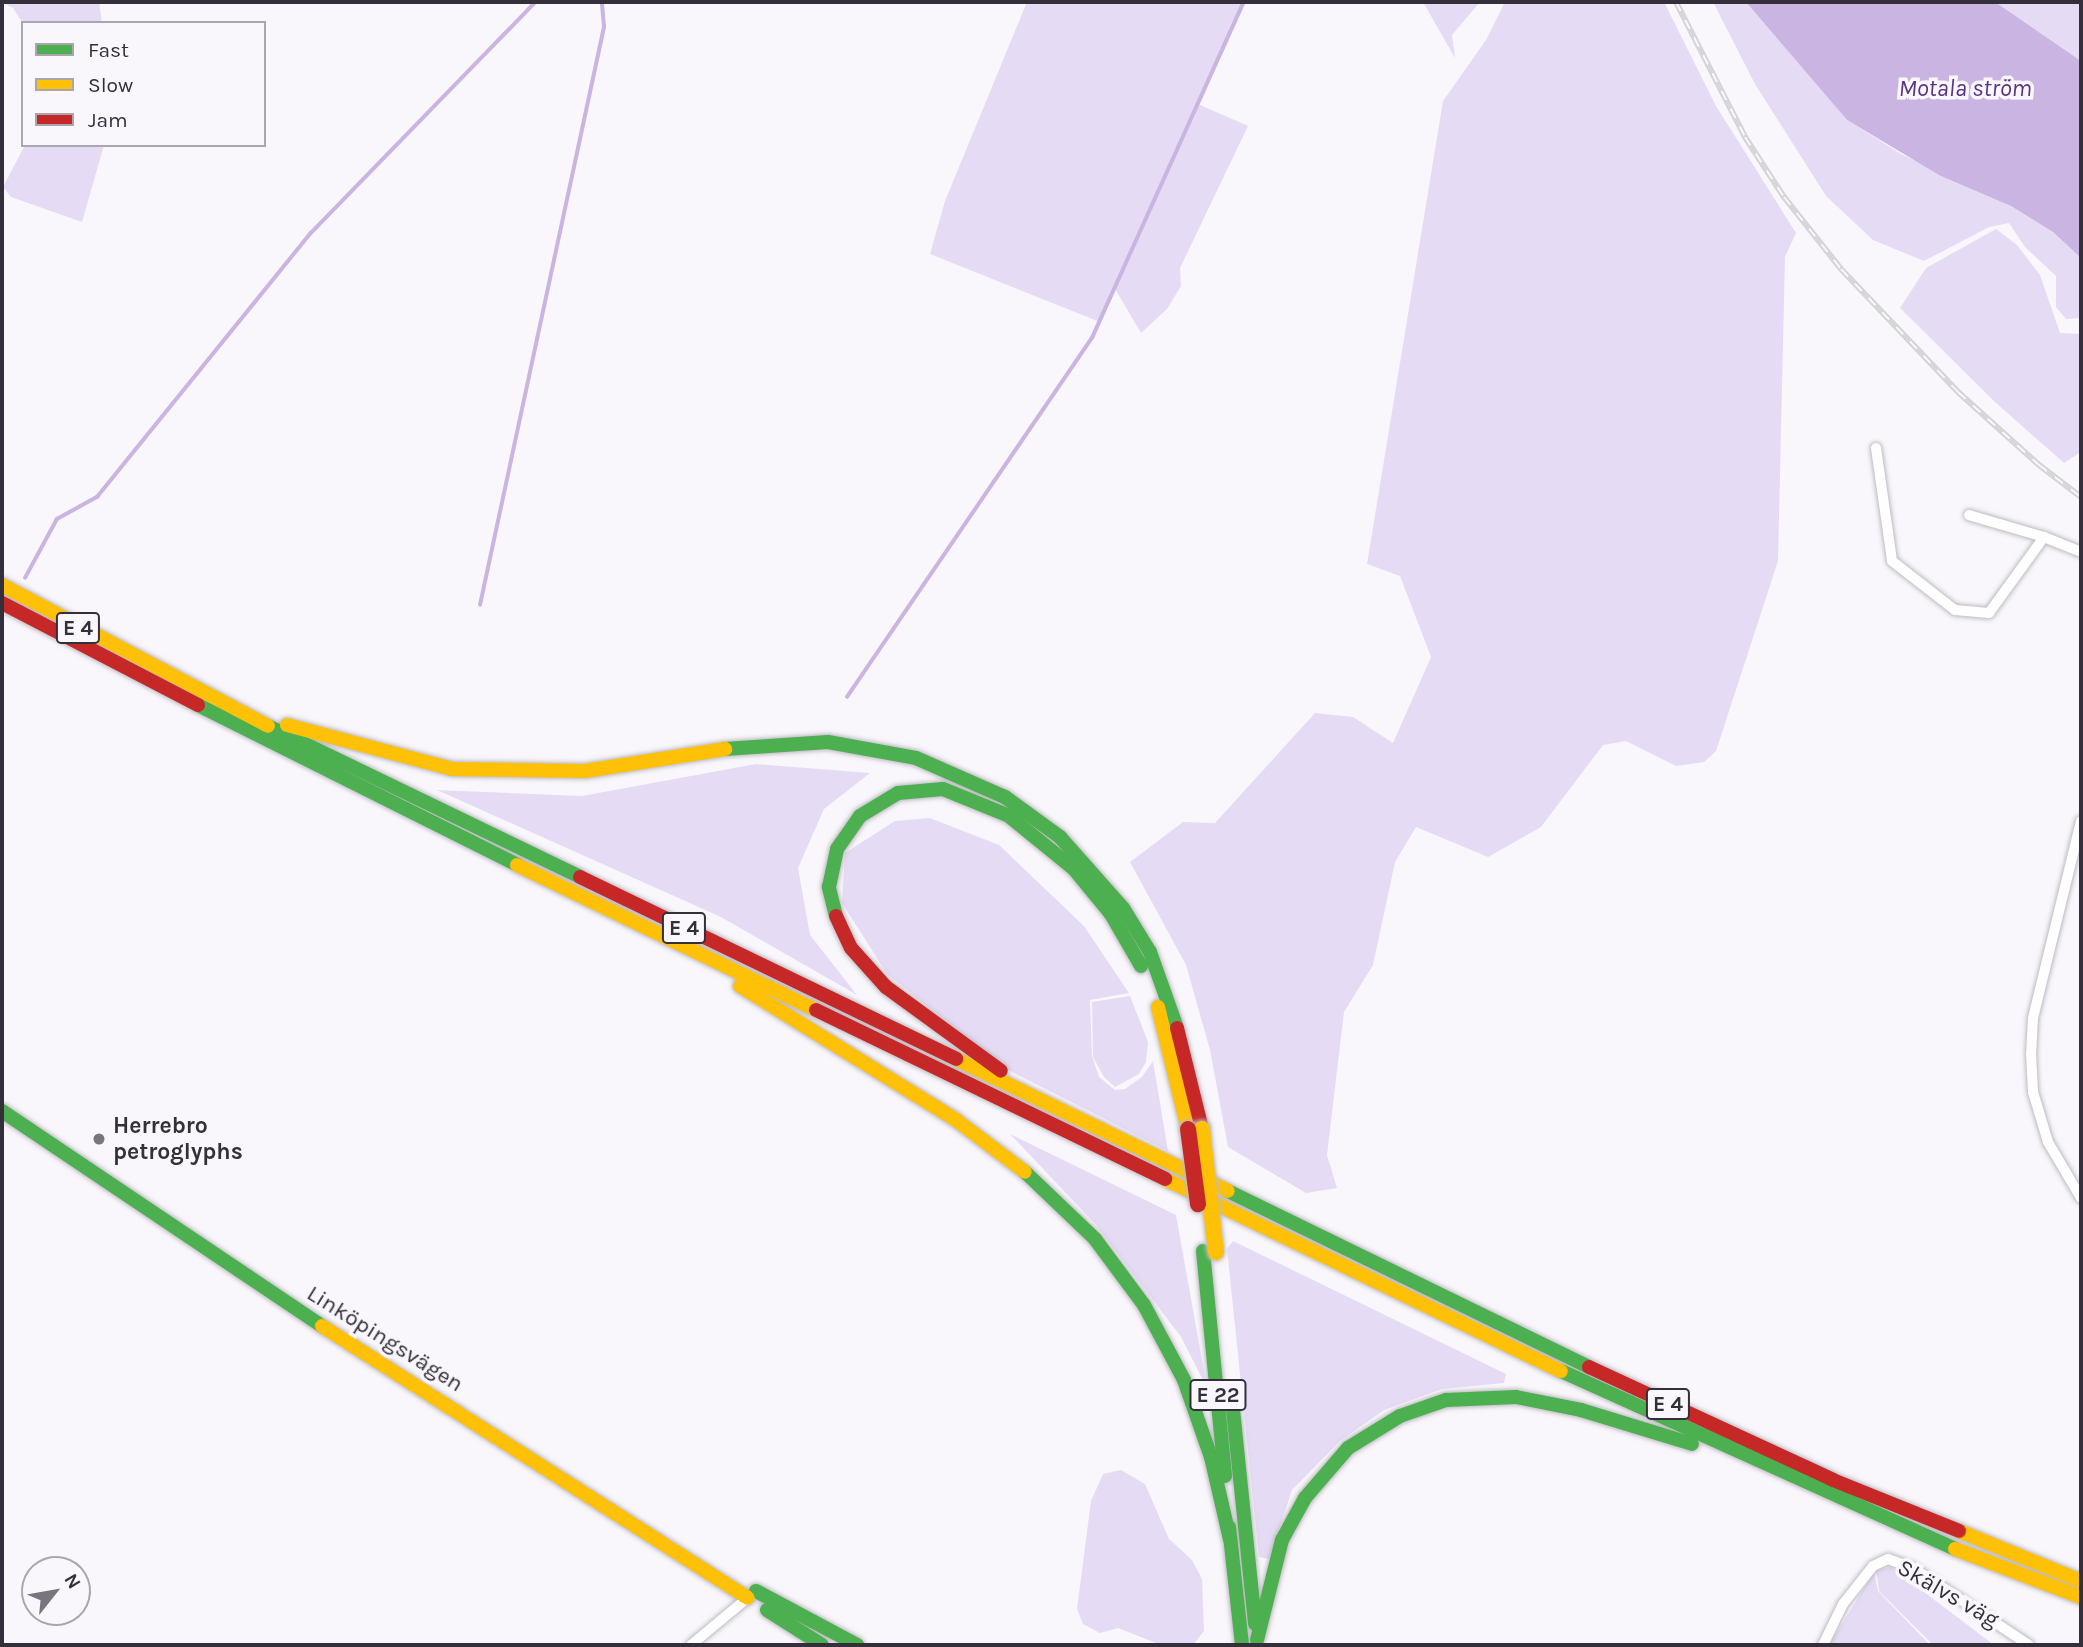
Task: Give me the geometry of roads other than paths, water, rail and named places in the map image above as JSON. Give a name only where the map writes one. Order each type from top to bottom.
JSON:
[{"type":"main road","name":"E 4","points":[[2,585],[235,710],[1063,1112],[1784,1457],[1990,1547],[2081,1581]]},
{"type":"main road","name":"E 4","points":[[2,603],[186,702],[622,916],[1758,1465],[1907,1531],[2081,1597]]},
{"type":"main road","points":[[235,710],[452,769],[585,771],[745,746],[828,742],[916,758],[963,775],[1014,803],[1060,837],[1124,908],[1150,952],[1172,1006],[1195,1129]]},
{"type":"main road","points":[[1063,1112],[909,1007],[850,948],[831,905],[831,868],[846,831],[877,802],[920,789],[966,796],[1009,816],[1074,869],[1111,914],[1150,984],[1195,1129]]},
{"type":"main road","points":[[622,916],[905,1086],[999,1151],[1066,1209],[1120,1270],[1165,1341],[1198,1416],[1230,1539]]},
{"type":"main road","name":"Linköpingsvägen","points":[[2,1111],[219,1260],[587,1494],[752,1594]]},
{"type":"main road","name":"E 22","points":[[1195,1129],[1210,1252],[1230,1539],[1252,1644]]},
{"type":"main road","points":[[1210,1252],[1252,1644]]},
{"type":"main road","points":[[1252,1644],[1282,1540],[1317,1480],[1363,1437],[1421,1407],[1472,1396],[1540,1401],[1758,1465]]},
{"type":"main road","points":[[752,1594],[822,1645]]},
{"type":"main road","points":[[752,1594],[857,1645]]},
{"type":"street","points":[[1876,448],[1892,561],[1955,610],[1989,612],[2044,537]]},
{"type":"street","points":[[1969,514],[2044,537],[2081,552]]},
{"type":"street","points":[[2081,821],[2033,1018],[2031,1053],[2034,1092],[2048,1142],[2081,1198]]},
{"type":"street","name":"Skälvs väg","points":[[1823,1645],[1843,1604],[1873,1566],[1888,1559],[1913,1568],[2029,1645]]},
{"type":"street","points":[[691,1645],[752,1594]]},
{"type":"water","name":"Motala ström","points":[[1746,2],[1995,2],[2081,61],[2081,258],[2053,232],[2011,206],[1939,175],[1847,120]]},
{"type":"waterway","points":[[25,578],[57,519],[97,497],[311,233],[536,2]]},
{"type":"waterway","points":[[480,605],[604,27],[602,2]]},
{"type":"waterway","points":[[847,697],[1092,338],[1244,2]]},
{"type":"railway","points":[[1676,2],[1745,137],[1784,197],[1841,269],[1958,392],[2039,465],[2081,497]]},
{"type":"place","name":"Herrebro petroglyphs","points":[[99,1139]]}]
